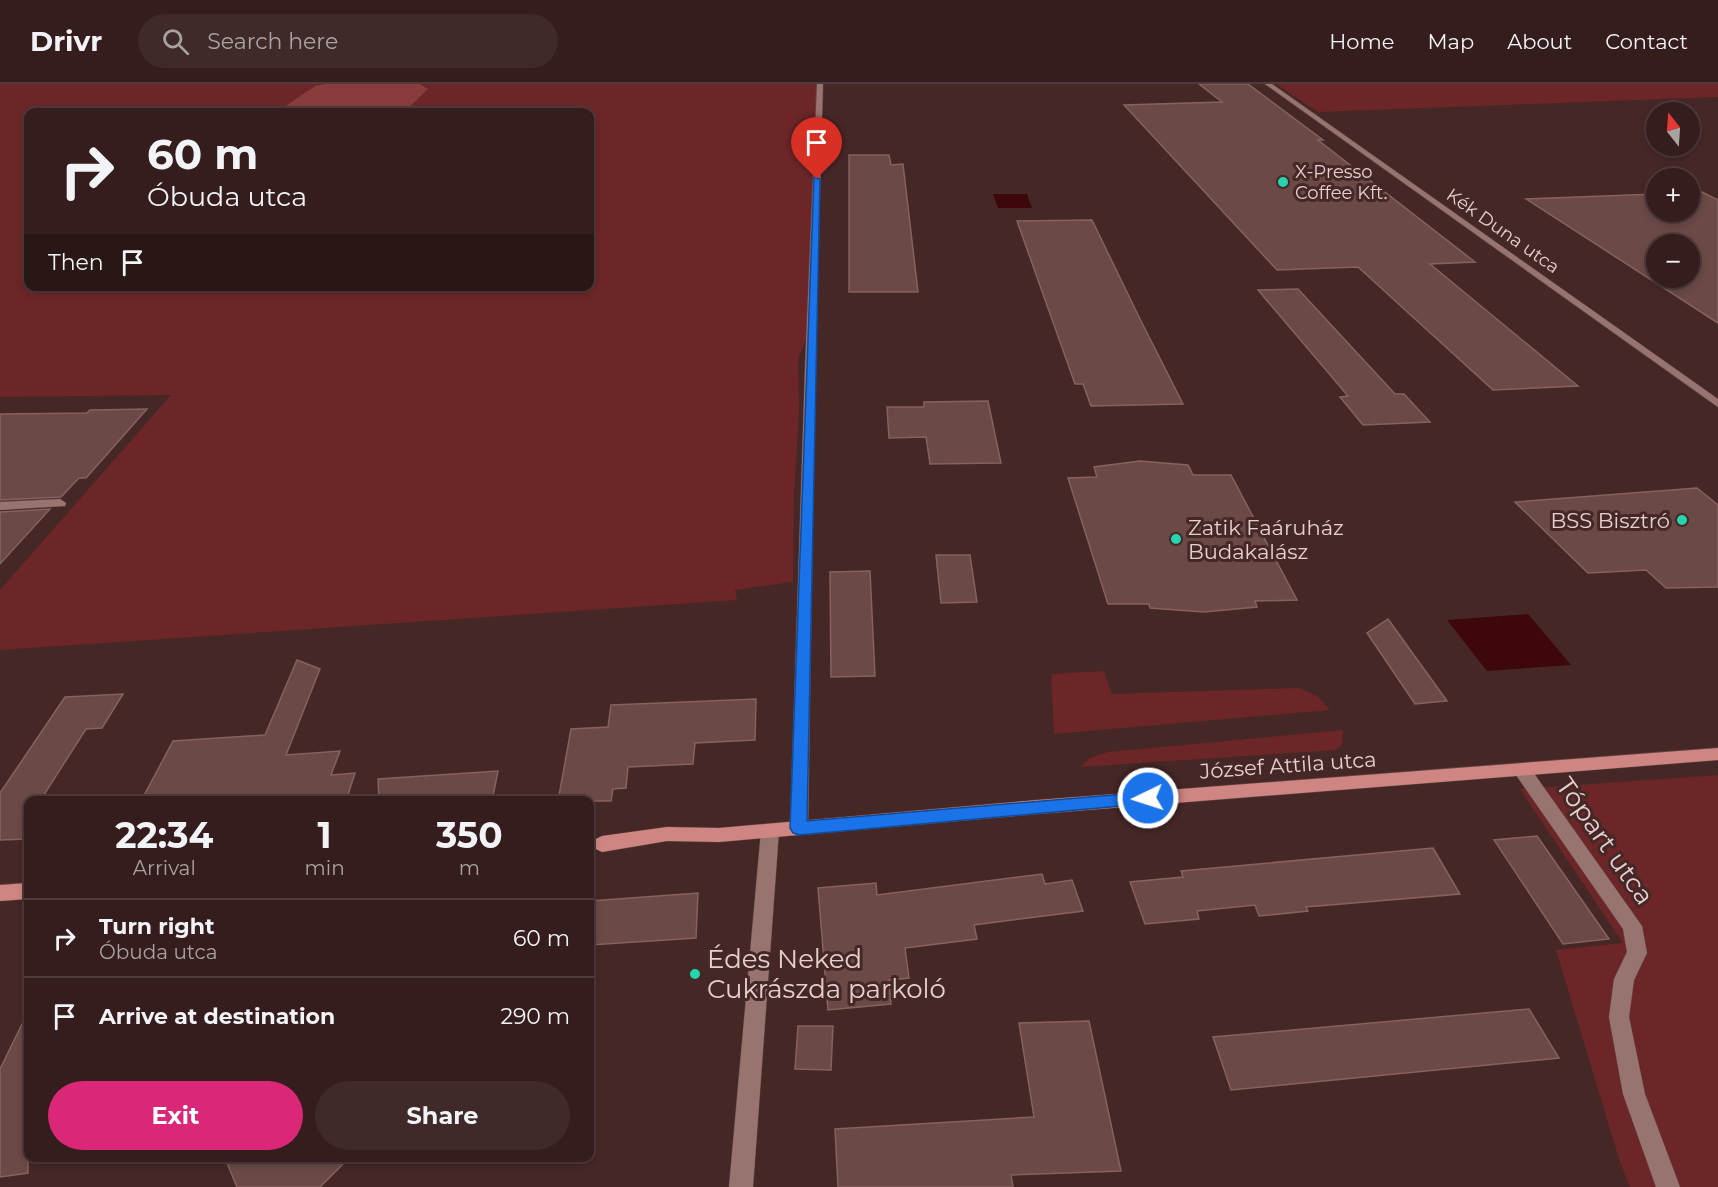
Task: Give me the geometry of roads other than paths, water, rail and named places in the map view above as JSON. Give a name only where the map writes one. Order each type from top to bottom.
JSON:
[{"type":"main road","name":"József Attila utca","points":[[596,845],[666,844],[719,834],[1718,754]]},
{"type":"main road","points":[[0,893],[24,891]]},
{"type":"street","points":[[799,828],[810,368],[820,84]]},
{"type":"street","name":"Kék Duna utca","points":[[1268,84],[1718,404]]},
{"type":"street","points":[[0,506],[60,503]]},
{"type":"street","name":"Tópart utca","points":[[1522,770],[1632,926],[1637,953],[1624,979],[1619,1017],[1634,1094],[1668,1187]]},
{"type":"street","points":[[741,1187],[770,831]]},
{"type":"place","name":"X-Presso Coffee Kft.","points":[[1283,182]]},
{"type":"place","name":"BSS Bisztró","points":[[1682,520]]},
{"type":"place","name":"Zatik Faáruház Budakalász","points":[[1176,539]]},
{"type":"place","name":"Édes Neked Cukrászda parkoló","points":[[695,974]]}]
